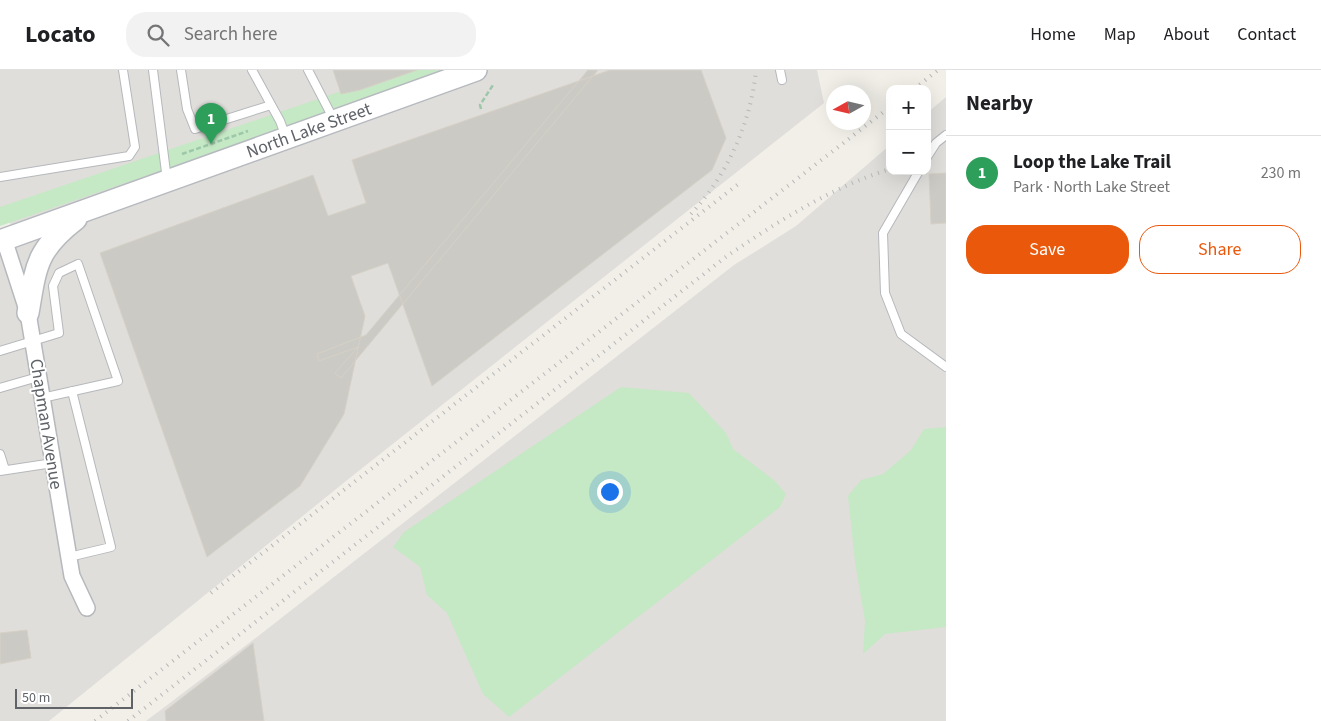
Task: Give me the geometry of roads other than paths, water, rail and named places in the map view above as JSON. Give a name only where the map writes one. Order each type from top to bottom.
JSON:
[{"type":"main road","name":"North Lake Street","points":[[2,240],[476,70]]},
{"type":"main road","points":[[28,313],[36,266],[46,245],[59,232],[90,208]]},
{"type":"street","name":"Chapman Avenue","points":[[2,240],[28,313],[72,576],[86,608]]},
{"type":"lane","points":[[4,176],[129,156],[135,147],[123,70]]},
{"type":"lane","points":[[153,70],[167,180]]},
{"type":"lane","points":[[181,70],[187,109],[195,129],[271,105]]},
{"type":"lane","points":[[252,70],[286,137]]},
{"type":"lane","points":[[308,70],[334,120]]},
{"type":"lane","points":[[780,70],[782,80]]},
{"type":"lane","points":[[931,151],[936,143],[946,135]]},
{"type":"lane","points":[[936,143],[946,144]]},
{"type":"lane","points":[[917,175],[882,233],[885,293],[901,334],[946,367]]},
{"type":"lane","points":[[0,352],[59,333],[53,286],[59,273],[78,264],[118,381],[42,398]]},
{"type":"lane","points":[[0,388],[38,377]]},
{"type":"lane","points":[[69,557],[112,548],[72,391]]},
{"type":"lane","points":[[0,454],[2,471],[53,463]]},
{"type":"railway","points":[[691,214],[716,182],[735,147],[749,109],[756,70]]},
{"type":"railway","points":[[919,85],[938,70]]},
{"type":"railway","points":[[95,721],[886,110]]},
{"type":"railway","points":[[128,721],[727,256],[785,218],[826,195],[886,170]]},
{"type":"railway","points":[[211,593],[741,182]]},
{"type":"place","name":"Loop the Lake Trail","points":[[211,144]]}]
